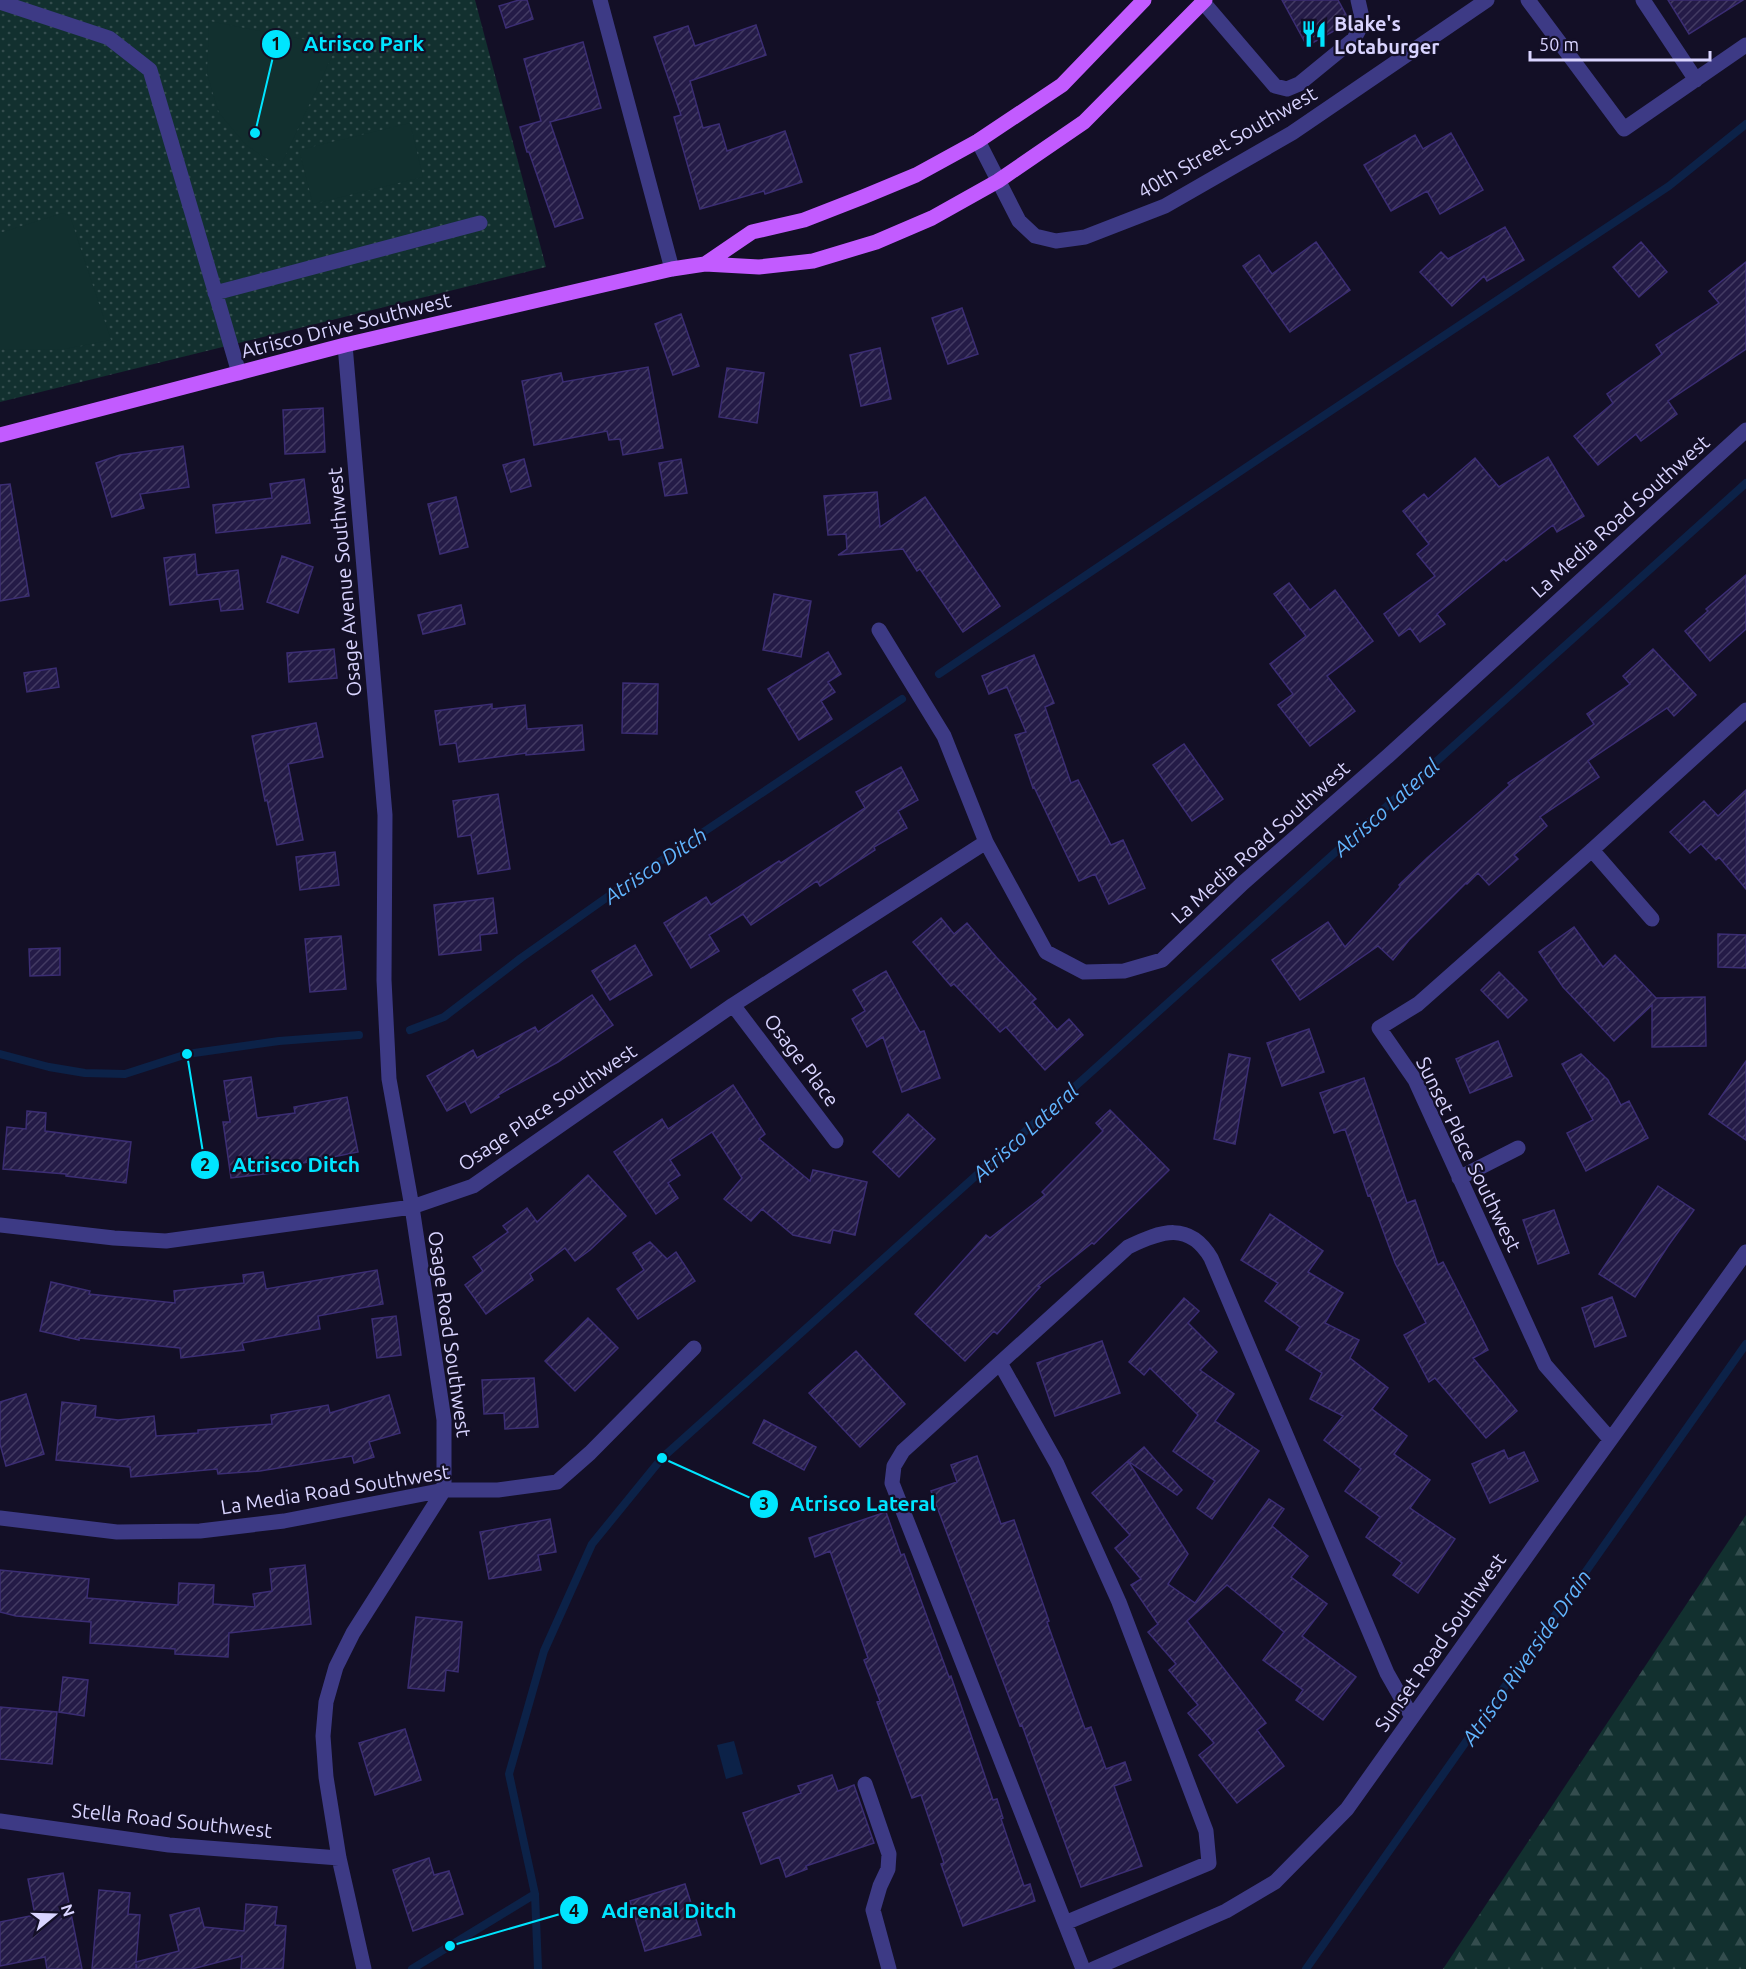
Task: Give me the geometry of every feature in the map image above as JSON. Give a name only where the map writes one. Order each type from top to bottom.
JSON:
[{"type":"main road","name":"Atrisco Drive Southwest","points":[[705,264],[752,232],[804,220],[863,197],[916,175],[978,141],[1062,85],[1144,0]]},
{"type":"main road","name":"Atrisco Drive Southwest","points":[[0,435],[345,345],[672,269],[705,264],[759,267],[813,261],[876,242],[932,218],[998,181],[1084,122],[1204,1]]},
{"type":"street","points":[[600,0],[672,269]]},
{"type":"street","points":[[1204,1],[1275,86],[1287,88],[1299,84],[1354,39],[1363,22],[1358,0]]},
{"type":"street","name":"40th Street Southwest","points":[[978,141],[1019,221],[1035,236],[1056,241],[1085,237],[1165,206],[1292,133],[1487,0]]},
{"type":"street","points":[[1528,0],[1624,129],[1746,45]]},
{"type":"street","points":[[1643,0],[1696,80]]},
{"type":"street","points":[[0,2],[109,38],[150,70],[239,373]]},
{"type":"street","points":[[215,293],[480,223]]},
{"type":"street","name":"Osage Avenue Southwest","points":[[345,345],[385,815]]},
{"type":"street","name":"La Media Road Southwest","points":[[879,630],[944,736],[986,842],[1046,952],[1084,972],[1124,971],[1162,960],[1243,883],[1388,756],[1746,430]]},
{"type":"street","name":"Sunset Place Southwest","points":[[1610,1439],[1545,1365],[1415,1080],[1379,1028],[1418,1004],[1746,710]]},
{"type":"street","name":"Osage Road Southwest","points":[[385,815],[384,980],[389,1079],[412,1207],[444,1420],[444,1490]]},
{"type":"street","name":"Osage Place Southwest","points":[[0,1225],[114,1238],[166,1241],[412,1207],[473,1186],[734,1005],[986,842]]},
{"type":"street","points":[[1592,850],[1652,919]]},
{"type":"street","name":"Osage Place","points":[[734,1005],[836,1141]]},
{"type":"street","points":[[1459,1178],[1518,1148]]},
{"type":"street","points":[[1083,1969],[892,1483],[894,1466],[903,1451],[1128,1247],[1165,1232],[1186,1234],[1204,1245],[1386,1672],[1412,1717]]},
{"type":"street","name":"Sunset Road Southwest","points":[[1093,1969],[1226,1911],[1275,1881],[1347,1809],[1746,1252]]},
{"type":"street","name":"La Media Road Southwest","points":[[0,1518],[117,1532],[200,1531],[284,1521],[444,1490],[498,1490],[557,1482],[590,1453],[694,1348]]},
{"type":"street","points":[[1000,1363],[1057,1464],[1114,1591],[1206,1831],[1209,1863],[1065,1923]]},
{"type":"street","points":[[364,1969],[339,1858],[326,1776],[323,1736],[326,1702],[336,1667],[353,1633],[444,1490]]},
{"type":"street","points":[[865,1784],[889,1854],[888,1869],[873,1910],[889,1969]]},
{"type":"street","name":"Stella Road Southwest","points":[[0,1821],[169,1845],[339,1858]]},
{"type":"green space","points":[[0,0],[475,0],[546,267],[0,402]]},
{"type":"green space","points":[[209,21],[322,43],[333,54],[280,167],[246,145],[219,113],[207,74]]},
{"type":"green space","points":[[410,123],[423,177],[313,204],[299,150]]},
{"type":"green space","points":[[63,213],[70,216],[111,340],[59,350],[0,349],[0,233]]},
{"type":"green space","points":[[1746,1515],[1746,1969],[1443,1969]]},
{"type":"water","points":[[734,1741],[743,1774],[726,1779],[717,1745]]},
{"type":"building","points":[[527,0],[533,19],[506,28],[499,6]]},
{"type":"building","name":"Blake's Lotaburger","points":[[1282,0],[1338,0],[1350,22],[1307,46]]},
{"type":"building","points":[[1668,0],[1743,0],[1689,34]]},
{"type":"building","points":[[756,25],[766,55],[690,81],[703,128],[719,124],[727,151],[785,131],[802,182],[765,194],[764,191],[700,209],[674,117],[681,115],[654,37],[688,26],[695,46]]},
{"type":"building","points":[[583,42],[601,108],[550,122],[583,218],[555,227],[520,127],[541,121],[524,59]]},
{"type":"building","points":[[1451,133],[1483,190],[1440,214],[1427,191],[1391,211],[1364,165],[1415,135],[1423,149]]},
{"type":"building","points":[[1505,227],[1524,260],[1487,281],[1484,276],[1452,306],[1420,272],[1441,252],[1448,259]]},
{"type":"building","points":[[1316,242],[1350,290],[1290,332],[1243,266],[1259,255],[1272,274]]},
{"type":"building","points":[[1641,242],[1667,272],[1639,297],[1613,267]]},
{"type":"building","points":[[1746,262],[1746,349],[1668,401],[1677,414],[1641,441],[1636,434],[1598,465],[1574,436],[1613,403],[1607,394],[1662,354],[1656,345],[1719,303],[1709,291]]},
{"type":"building","points":[[962,308],[978,354],[948,364],[932,318]]},
{"type":"building","points":[[681,314],[699,366],[673,375],[655,324]]},
{"type":"building","points":[[880,348],[891,399],[861,406],[850,355]]},
{"type":"building","points":[[648,367],[663,448],[623,455],[620,439],[609,440],[607,431],[534,445],[522,381],[561,373],[563,382]]},
{"type":"building","points":[[727,368],[764,373],[757,423],[719,417]]},
{"type":"building","points":[[323,408],[325,452],[285,454],[283,410]]},
{"type":"building","points":[[183,446],[189,487],[140,494],[144,508],[112,517],[96,463],[120,455]]},
{"type":"building","points":[[1548,457],[1584,516],[1557,532],[1553,525],[1506,561],[1504,559],[1437,614],[1445,624],[1420,642],[1410,628],[1399,636],[1384,614],[1435,576],[1417,554],[1429,544],[1403,511],[1424,494],[1428,499],[1475,458],[1499,487]]},
{"type":"building","points":[[524,459],[531,486],[511,492],[503,465]]},
{"type":"building","points":[[681,459],[687,493],[665,496],[659,463]]},
{"type":"building","points":[[304,479],[310,523],[216,533],[213,505],[272,498],[270,484]]},
{"type":"building","points":[[10,484],[29,596],[0,601],[0,485]]},
{"type":"building","points":[[877,492],[880,527],[925,497],[1000,606],[963,632],[920,569],[917,571],[903,549],[838,555],[847,549],[846,534],[828,535],[824,496]]},
{"type":"building","points":[[456,497],[468,547],[440,554],[428,504]]},
{"type":"building","points":[[195,554],[197,575],[238,570],[243,609],[221,611],[219,599],[170,605],[164,558]]},
{"type":"building","points":[[282,556],[313,567],[298,613],[267,602]]},
{"type":"building","points":[[1746,575],[1746,629],[1710,661],[1685,631],[1708,611],[1706,609]]},
{"type":"building","points":[[1289,583],[1310,610],[1335,590],[1373,641],[1327,676],[1355,711],[1310,746],[1278,705],[1293,694],[1270,664],[1306,636],[1274,594]]},
{"type":"building","points":[[774,594],[811,601],[801,657],[763,650]]},
{"type":"building","points":[[461,605],[465,624],[423,634],[418,615]]},
{"type":"building","points":[[334,649],[337,678],[289,682],[287,653]]},
{"type":"building","points":[[1653,649],[1696,695],[1674,716],[1667,708],[1588,761],[1599,777],[1540,817],[1547,826],[1514,855],[1518,859],[1489,885],[1478,873],[1409,940],[1393,960],[1378,946],[1300,1000],[1272,960],[1328,922],[1345,947],[1400,887],[1399,885],[1510,785],[1508,783],[1594,724],[1587,714],[1630,684],[1623,676]]},
{"type":"building","points":[[828,652],[841,674],[828,682],[835,692],[821,701],[832,719],[799,740],[768,689]]},
{"type":"building","points":[[1034,655],[1054,703],[1045,707],[1071,783],[1078,780],[1111,845],[1123,840],[1145,888],[1109,904],[1095,874],[1079,881],[1033,788],[1015,735],[1026,732],[1007,687],[989,694],[982,676]]},
{"type":"building","points":[[56,668],[59,687],[27,692],[24,673]]},
{"type":"building","points":[[623,683],[658,684],[657,734],[622,733]]},
{"type":"building","points":[[492,704],[492,709],[525,705],[527,729],[582,725],[584,750],[526,755],[526,753],[459,762],[456,743],[440,745],[435,711]]},
{"type":"building","points":[[316,723],[323,757],[288,764],[303,840],[277,845],[267,800],[265,801],[252,736]]},
{"type":"building","points":[[1184,744],[1223,799],[1192,821],[1153,765]]},
{"type":"building","points":[[901,767],[918,800],[898,811],[907,828],[874,847],[875,850],[820,886],[817,881],[751,925],[743,914],[709,935],[719,951],[691,968],[664,923],[706,897],[711,905],[865,808],[856,792]]},
{"type":"building","points":[[1746,790],[1746,889],[1719,857],[1716,860],[1701,844],[1690,853],[1670,832],[1704,801],[1718,816]]},
{"type":"building","points":[[498,794],[510,869],[478,874],[471,835],[458,837],[453,801]]},
{"type":"building","points":[[335,852],[339,885],[300,890],[296,857]]},
{"type":"building","points":[[493,898],[497,933],[480,935],[481,950],[439,955],[434,905]]},
{"type":"building","points":[[941,918],[954,934],[967,923],[1036,999],[1032,1002],[1057,1030],[1069,1019],[1083,1035],[1045,1070],[1006,1027],[1000,1032],[954,984],[951,986],[913,942]]},
{"type":"building","points":[[1574,927],[1603,967],[1615,955],[1656,998],[1705,997],[1706,1046],[1652,1047],[1652,1005],[1614,1041],[1563,987],[1539,952]]},
{"type":"building","points":[[1718,934],[1746,935],[1746,968],[1718,967]]},
{"type":"building","points":[[341,936],[346,989],[310,992],[305,939]]},
{"type":"building","points":[[635,945],[652,975],[610,1000],[592,971]]},
{"type":"building","points":[[60,948],[60,975],[30,976],[29,949]]},
{"type":"building","points":[[886,971],[920,1032],[924,1031],[940,1078],[902,1092],[883,1037],[867,1047],[852,1019],[865,1011],[853,990]]},
{"type":"building","points":[[1499,972],[1527,1000],[1508,1018],[1481,990]]},
{"type":"building","points":[[592,995],[613,1025],[558,1062],[498,1095],[499,1097],[471,1113],[465,1101],[447,1111],[427,1076],[473,1050],[477,1058],[535,1027],[538,1032]]},
{"type":"building","points":[[1309,1029],[1324,1072],[1282,1086],[1267,1043]]},
{"type":"building","points":[[1498,1041],[1512,1076],[1470,1093],[1456,1059]]},
{"type":"building","points":[[1229,1054],[1250,1058],[1235,1144],[1214,1139]]},
{"type":"building","points":[[1581,1054],[1608,1080],[1621,1105],[1629,1101],[1648,1138],[1586,1171],[1567,1133],[1593,1120],[1562,1064]]},
{"type":"building","points":[[1746,1061],[1746,1140],[1709,1114]]},
{"type":"building","points":[[251,1077],[257,1118],[295,1113],[294,1107],[347,1097],[358,1152],[288,1166],[288,1171],[231,1178],[223,1122],[230,1122],[224,1081]]},
{"type":"building","points":[[1364,1078],[1407,1203],[1415,1200],[1438,1265],[1443,1262],[1488,1350],[1473,1358],[1517,1411],[1486,1438],[1435,1378],[1429,1382],[1404,1335],[1426,1323],[1395,1263],[1370,1195],[1368,1196],[1345,1129],[1334,1133],[1320,1093]]},
{"type":"building","points":[[733,1085],[765,1134],[759,1139],[810,1181],[813,1170],[867,1182],[855,1235],[833,1230],[830,1243],[793,1235],[762,1209],[751,1221],[724,1199],[742,1178],[712,1132],[670,1160],[680,1175],[668,1183],[678,1198],[656,1214],[614,1152],[662,1119],[668,1129]]},
{"type":"building","points":[[1110,1110],[1169,1170],[1094,1244],[1092,1243],[1038,1286],[1040,1287],[997,1334],[994,1331],[965,1361],[915,1314],[986,1235],[990,1238],[1045,1195],[1042,1192],[1103,1131],[1096,1123]]},
{"type":"building","points":[[27,1111],[46,1113],[45,1131],[131,1142],[126,1183],[66,1176],[66,1174],[3,1169],[7,1127],[26,1129]]},
{"type":"building","points":[[908,1114],[935,1139],[899,1177],[873,1152]]},
{"type":"building","points":[[588,1175],[626,1216],[575,1261],[565,1248],[530,1274],[533,1280],[486,1314],[465,1285],[483,1271],[473,1257],[508,1232],[503,1226],[527,1208],[537,1222]]},
{"type":"building","points":[[1658,1186],[1694,1210],[1635,1297],[1599,1274]]},
{"type":"building","points":[[1554,1210],[1569,1253],[1538,1264],[1523,1220]]},
{"type":"building","points":[[1270,1214],[1323,1251],[1308,1272],[1343,1293],[1325,1323],[1359,1340],[1350,1358],[1388,1388],[1372,1409],[1407,1436],[1394,1454],[1430,1480],[1410,1508],[1455,1539],[1418,1593],[1393,1575],[1402,1563],[1366,1537],[1380,1517],[1345,1491],[1361,1469],[1324,1440],[1343,1416],[1310,1399],[1322,1373],[1286,1350],[1300,1327],[1265,1301],[1278,1283],[1241,1260]]},
{"type":"building","points":[[650,1242],[667,1259],[676,1252],[695,1281],[638,1319],[617,1289],[644,1270],[633,1253]]},
{"type":"building","points":[[377,1270],[383,1304],[318,1316],[320,1329],[242,1343],[244,1350],[181,1358],[180,1348],[79,1338],[79,1340],[40,1331],[51,1282],[90,1291],[89,1294],[175,1303],[174,1291],[244,1283],[243,1275],[263,1272],[266,1289]]},
{"type":"building","points":[[1612,1297],[1626,1336],[1595,1347],[1582,1308]]},
{"type":"building","points":[[1184,1298],[1199,1311],[1188,1323],[1217,1352],[1200,1370],[1234,1394],[1215,1421],[1259,1451],[1212,1519],[1197,1508],[1215,1481],[1173,1451],[1198,1415],[1150,1368],[1144,1375],[1129,1362]]},
{"type":"building","points":[[396,1316],[401,1355],[377,1358],[372,1319]]},
{"type":"building","points":[[588,1318],[618,1348],[575,1391],[545,1361]]},
{"type":"building","points":[[1102,1341],[1120,1393],[1055,1416],[1037,1363]]},
{"type":"building","points":[[856,1351],[905,1404],[860,1447],[809,1393]]},
{"type":"building","points":[[534,1378],[538,1427],[505,1429],[504,1413],[484,1414],[482,1380]]},
{"type":"building","points":[[26,1394],[44,1454],[6,1466],[0,1444],[0,1402]]},
{"type":"building","points":[[389,1395],[400,1433],[369,1442],[374,1457],[354,1463],[352,1456],[260,1471],[218,1474],[217,1469],[131,1477],[130,1467],[56,1460],[62,1402],[96,1406],[95,1417],[118,1420],[154,1416],[156,1436],[272,1424],[271,1415],[328,1405],[330,1413]]},
{"type":"building","points":[[764,1420],[816,1447],[804,1470],[753,1443]]},
{"type":"building","points":[[1144,1447],[1182,1490],[1177,1495],[1128,1461]]},
{"type":"building","points":[[1504,1450],[1508,1459],[1524,1452],[1538,1481],[1490,1503],[1472,1464]]},
{"type":"building","points":[[977,1456],[1001,1524],[1014,1520],[1085,1729],[1091,1727],[1106,1769],[1125,1762],[1131,1780],[1114,1786],[1142,1866],[1081,1887],[1022,1725],[1020,1726],[931,1491],[957,1482],[951,1465]]},
{"type":"building","points":[[1128,1461],[1188,1554],[1168,1584],[1195,1603],[1269,1499],[1284,1509],[1272,1526],[1308,1556],[1291,1577],[1327,1604],[1302,1636],[1356,1677],[1323,1720],[1296,1700],[1303,1690],[1263,1660],[1284,1632],[1227,1585],[1187,1621],[1266,1723],[1257,1730],[1284,1766],[1237,1803],[1199,1755],[1214,1743],[1188,1713],[1198,1705],[1169,1670],[1176,1664],[1148,1632],[1158,1624],[1131,1585],[1141,1579],[1115,1548],[1130,1535],[1092,1493]]},
{"type":"building","points":[[886,1512],[901,1555],[904,1554],[949,1677],[951,1676],[993,1800],[997,1799],[1003,1818],[1001,1819],[1024,1886],[1030,1884],[1035,1901],[963,1926],[941,1864],[944,1863],[921,1795],[912,1798],[877,1702],[880,1701],[864,1660],[868,1658],[830,1551],[815,1557],[809,1538]]},
{"type":"building","points":[[550,1519],[556,1552],[538,1555],[541,1570],[489,1579],[480,1532]]},
{"type":"building","points":[[305,1565],[311,1624],[229,1633],[228,1657],[175,1654],[175,1649],[90,1643],[91,1622],[16,1616],[0,1612],[0,1570],[89,1579],[87,1598],[178,1605],[179,1583],[214,1585],[213,1604],[255,1607],[253,1594],[272,1591],[270,1569]]},
{"type":"building","points":[[416,1617],[462,1622],[458,1672],[446,1670],[444,1691],[408,1688]]},
{"type":"building","points":[[63,1677],[88,1680],[84,1716],[59,1712]]},
{"type":"building","points":[[0,1707],[57,1712],[52,1764],[0,1759]]},
{"type":"building","points":[[405,1729],[421,1780],[375,1795],[359,1743]]},
{"type":"building","points":[[832,1775],[838,1791],[854,1785],[874,1843],[806,1866],[807,1869],[786,1877],[779,1857],[761,1864],[743,1813],[801,1793],[798,1786]]},
{"type":"building","points":[[429,1858],[434,1875],[449,1871],[463,1914],[413,1931],[393,1870]]},
{"type":"building","points":[[63,1873],[82,1969],[47,1969],[45,1957],[0,1966],[0,1922],[35,1915],[28,1879]]},
{"type":"building","points":[[685,1884],[701,1935],[645,1951],[630,1901]]},
{"type":"building","points":[[99,1890],[130,1893],[128,1914],[140,1915],[136,1962],[179,1951],[170,1915],[199,1908],[204,1927],[244,1931],[246,1904],[277,1907],[275,1925],[286,1926],[283,1969],[241,1969],[242,1956],[192,1969],[137,1969],[136,1964],[136,1969],[92,1969]]},
{"type":"waterway","points":[[939,674],[1669,186],[1746,124]]},
{"type":"waterway","name":"Atrisco Lateral","points":[[538,1969],[535,1894],[509,1774],[544,1651],[592,1544],[662,1458],[1746,483]]},
{"type":"waterway","name":"Atrisco Ditch","points":[[410,1030],[444,1017],[521,958],[623,886],[902,699]]},
{"type":"waterway","name":"Atrisco Ditch","points":[[0,1054],[49,1067],[85,1073],[125,1074],[187,1054],[279,1041],[359,1035]]},
{"type":"waterway","name":"Atrisco Riverside Drain","points":[[1306,1969],[1746,1344]]},
{"type":"waterway","points":[[412,1969],[535,1894]]},
{"type":"place","name":"Blake's Lotaburger","points":[[1314,34]]},
{"type":"place","name":"Atrisco Park","points":[[255,133]]},
{"type":"place","name":"Atrisco Ditch","points":[[187,1054]]},
{"type":"place","name":"Atrisco Lateral","points":[[662,1458]]},
{"type":"place","name":"Adrenal Ditch","points":[[450,1946]]}]
